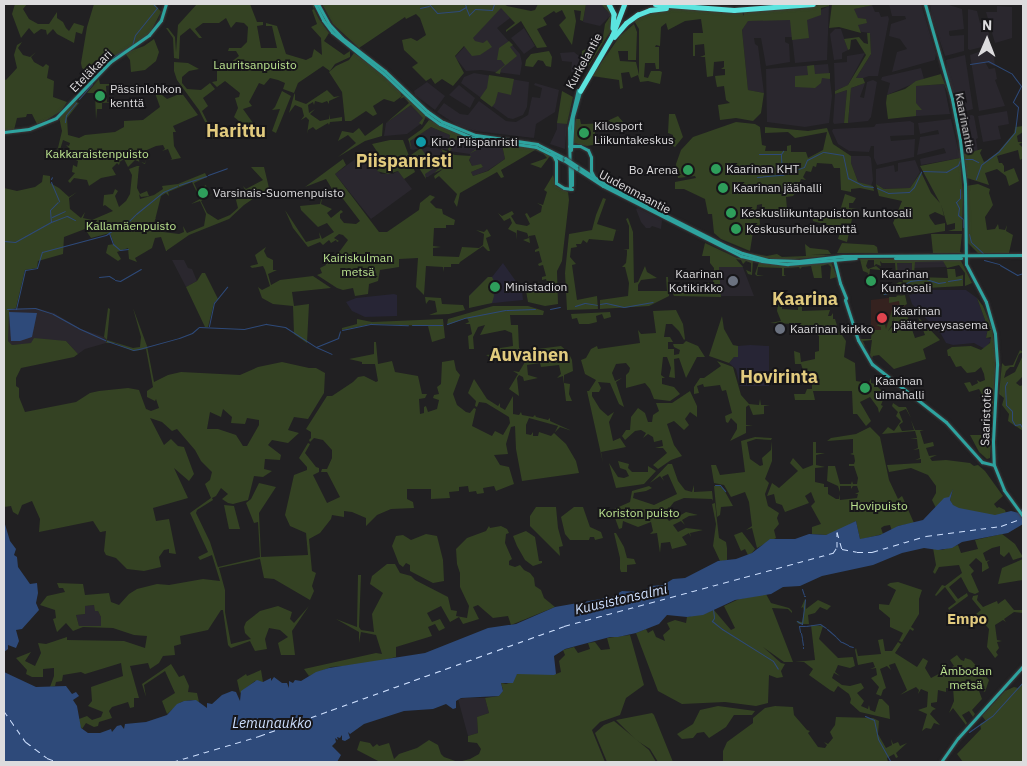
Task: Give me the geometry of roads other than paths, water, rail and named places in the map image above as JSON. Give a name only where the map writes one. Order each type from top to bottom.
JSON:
[{"type":"highway","points":[[609,4],[615,17],[611,32]]},
{"type":"highway","name":"Kurkelantie","points":[[579,90],[611,32],[623,4]]},
{"type":"highway","name":"Kurkelantie","points":[[579,90],[604,50],[623,4]]},
{"type":"highway","points":[[655,4],[742,7],[793,4]]},
{"type":"highway","points":[[604,50],[620,29],[634,17],[654,9],[678,5],[748,10],[813,4]]},
{"type":"main road","name":"Eteläkaari","points":[[4,132],[26,130],[56,118],[110,62],[140,43],[153,31],[161,20],[166,4]]},
{"type":"main road","name":"Uudenmaantie","points":[[317,4],[330,30],[385,71],[428,112],[447,125],[476,135],[532,142],[565,159],[602,186],[741,256],[788,264],[833,258]]},
{"type":"main road","name":"Kaarinantie","points":[[926,4],[952,99],[960,140],[965,180],[964,257]]},
{"type":"main road","name":"Uudenmaantie","points":[[358,52],[426,114],[449,129],[476,138],[532,145],[565,159]]},
{"type":"main road","name":"Kurkelantie","points":[[569,189],[573,116],[579,90]]},
{"type":"main road","name":"Kurkelantie","points":[[569,189],[571,146]]},
{"type":"main road","points":[[571,146],[585,150],[589,157],[586,167],[577,168]]},
{"type":"main road","points":[[571,146],[580,146],[589,152],[591,171],[597,179]]},
{"type":"main road","points":[[552,153],[556,161],[555,181],[569,189]]},
{"type":"main road","points":[[565,159],[557,164],[556,178],[560,185],[569,189]]},
{"type":"main road","name":"Uudenmaantie","points":[[577,168],[724,245],[748,255],[769,260],[1023,255]]},
{"type":"main road","name":"Saaristotie","points":[[964,257],[968,273],[989,310],[995,334],[997,352],[993,442],[994,465],[1004,490],[1023,516]]},
{"type":"main road","points":[[833,258],[860,347],[875,367],[946,422],[982,462],[994,465]]},
{"type":"main road","points":[[941,762],[958,738],[1023,666]]},
{"type":"water","points":[[9,312],[37,313],[32,337],[20,341],[11,341]]},
{"type":"water","points":[[953,489],[950,500],[953,505],[959,508],[995,515],[1011,511],[1019,513],[1023,507],[1023,524],[1008,533],[962,542],[952,548],[938,550],[924,548],[902,553],[873,565],[822,576],[800,586],[783,587],[771,594],[735,600],[703,615],[687,617],[667,615],[659,624],[636,633],[610,637],[565,649],[554,656],[556,674],[554,675],[517,674],[513,683],[501,683],[503,691],[499,696],[461,698],[456,701],[456,708],[453,709],[446,704],[433,709],[404,711],[364,724],[350,734],[348,732],[350,738],[345,741],[342,740],[342,735],[340,738],[337,737],[338,740],[335,738],[336,742],[332,746],[341,755],[337,762],[4,762],[4,672],[36,687],[66,686],[72,694],[76,692],[79,696],[73,700],[77,706],[81,728],[88,733],[100,733],[111,729],[112,732],[117,726],[121,725],[124,729],[125,724],[146,722],[167,715],[177,704],[184,701],[196,700],[207,708],[207,703],[212,704],[222,695],[232,691],[236,692],[240,701],[241,691],[257,680],[263,682],[271,678],[271,681],[274,677],[282,683],[287,683],[289,688],[289,681],[293,683],[295,680],[301,681],[316,672],[329,668],[425,653],[488,628],[516,624],[555,607],[612,597],[622,591],[641,592],[651,586],[663,585],[673,579],[685,578],[718,561],[736,559],[752,553],[770,539],[795,539],[809,534],[826,535],[856,521],[860,539],[880,535],[898,526],[923,520],[944,498],[949,497]]},
{"type":"water","points":[[4,521],[10,541],[16,549],[14,555],[17,557],[18,567],[30,584],[37,583],[36,603],[39,610],[22,629],[16,630],[19,641],[16,648],[8,645],[8,649],[4,652]]},
{"type":"waterway","points":[[132,46],[135,35],[157,8],[153,4]]},
{"type":"waterway","points":[[429,4],[437,13],[459,11],[466,7],[465,4]]},
{"type":"waterway","points":[[466,8],[469,15],[475,9],[492,10],[494,4]]},
{"type":"waterway","points":[[420,8],[429,6]]},
{"type":"waterway","points":[[93,76],[111,58],[126,49]]},
{"type":"waterway","points":[[970,64],[988,61],[1012,74],[1021,86],[1013,102],[1018,107],[1015,132],[998,152],[981,165],[976,179]]},
{"type":"waterway","points":[[79,99],[92,84]]},
{"type":"waterway","points":[[65,122],[66,115],[76,103]]},
{"type":"waterway","points":[[782,175],[781,154],[783,151]]},
{"type":"waterway","points":[[757,177],[782,175],[804,167],[807,160],[823,152]]},
{"type":"waterway","points":[[824,152],[843,155],[848,178],[864,186],[873,187]]},
{"type":"waterway","points":[[759,154],[781,154]]},
{"type":"waterway","points":[[965,159],[972,159],[978,162]]},
{"type":"waterway","points":[[923,171],[946,172],[958,165],[960,160]]},
{"type":"waterway","points":[[208,175],[227,168]]},
{"type":"waterway","points":[[877,188],[888,193],[909,192],[914,187],[921,172]]},
{"type":"waterway","points":[[179,185],[207,176]]},
{"type":"waterway","points":[[51,182],[59,201]]},
{"type":"waterway","points":[[136,214],[163,192],[177,186]]},
{"type":"waterway","points":[[960,189],[960,198],[956,202],[959,208],[958,215],[963,219],[963,227]]},
{"type":"waterway","points":[[4,241],[15,242],[51,222],[50,210],[58,202]]},
{"type":"waterway","points":[[52,217],[65,211]]},
{"type":"waterway","points":[[16,309],[25,270],[37,268],[42,252],[106,235],[117,227],[124,226],[135,215]]},
{"type":"waterway","points":[[51,222],[67,216],[75,220]]},
{"type":"waterway","points":[[109,233],[113,244],[120,250],[128,249]]},
{"type":"waterway","points":[[969,234],[971,242],[983,253]]},
{"type":"waterway","points":[[984,260],[999,264]]},
{"type":"waterway","points":[[759,262],[789,265],[831,262]]},
{"type":"waterway","points":[[1000,265],[1017,275],[1023,273]]},
{"type":"waterway","points":[[115,280],[120,281],[141,269]]},
{"type":"waterway","points":[[99,277],[109,276],[114,279]]},
{"type":"waterway","points":[[892,291],[910,281],[926,279],[938,283],[945,282]]},
{"type":"waterway","points":[[948,281],[961,279]]},
{"type":"waterway","points":[[209,326],[214,303],[227,287]]},
{"type":"waterway","points":[[884,294],[891,292]]},
{"type":"waterway","points":[[600,304],[606,303],[624,307],[653,302]]},
{"type":"waterway","points":[[575,306],[585,303],[597,305]]},
{"type":"waterway","points":[[550,309],[560,307]]},
{"type":"waterway","points":[[7,309],[35,308],[53,314],[105,340]]},
{"type":"waterway","points":[[506,310],[535,309]]},
{"type":"waterway","points":[[447,324],[464,318],[505,310]]},
{"type":"waterway","points":[[107,341],[133,350],[179,338],[192,333],[199,327],[244,329],[266,324],[285,327],[316,347],[338,338],[340,331]]},
{"type":"waterway","points":[[342,330],[371,324],[408,325]]},
{"type":"waterway","points":[[412,325],[428,325]]},
{"type":"waterway","points":[[429,325],[442,325]]},
{"type":"waterway","points":[[316,347],[332,354]]},
{"type":"waterway","points":[[1007,382],[1005,386],[1006,405],[1012,411],[1012,420],[1015,425],[1020,424],[1023,429]]},
{"type":"waterway","points":[[715,485],[720,485],[725,491]]},
{"type":"waterway","points":[[802,589],[804,595]]},
{"type":"waterway","points":[[797,621],[802,624],[805,599]]},
{"type":"waterway","points":[[713,609],[714,617]]},
{"type":"waterway","points":[[714,618],[712,621],[722,629],[773,661],[778,669]]},
{"type":"waterway","points":[[806,626],[820,624],[826,628]]},
{"type":"waterway","points":[[800,632],[799,626],[805,626]]},
{"type":"waterway","points":[[827,629],[835,636]]},
{"type":"waterway","points":[[801,633],[802,638]]},
{"type":"waterway","points":[[836,637],[841,642]]},
{"type":"waterway","points":[[802,639],[803,645]]},
{"type":"waterway","points":[[842,642],[848,645]]},
{"type":"waterway","points":[[849,646],[853,647]]},
{"type":"waterway","points":[[969,732],[993,715],[1023,682]]},
{"type":"waterway","points":[[865,716],[874,720],[878,739],[890,761]]},
{"type":"place","name":"Pässinlohkon kenttä","points":[[100,96]]},
{"type":"place","name":"Kilosport Liikuntakeskus","points":[[584,133]]},
{"type":"place","name":"Kino Piispanristi","points":[[421,142]]},
{"type":"place","name":"Kaarinan KHT","points":[[716,169]]},
{"type":"place","name":"Bo Arena","points":[[688,170]]},
{"type":"place","name":"Kaarinan jäähalli","points":[[723,188]]},
{"type":"place","name":"Varsinais-Suomenpuisto","points":[[203,193]]},
{"type":"place","name":"Keskusliikuntapuiston kuntosali","points":[[731,213]]},
{"type":"place","name":"Keskusurheilukenttä","points":[[736,229]]},
{"type":"place","name":"Kaarinan Kotikirkko","points":[[733,281]]},
{"type":"place","name":"Kaarinan Kuntosali","points":[[871,281]]},
{"type":"place","name":"Ministadion","points":[[495,287]]},
{"type":"place","name":"Kaarinan pääterveysasema","points":[[882,318]]},
{"type":"place","name":"Kaarinan kirkko","points":[[780,329]]},
{"type":"place","name":"Kaarinan uimahalli","points":[[865,388]]},
{"type":"district","name":"Harittu","points":[[236,131]]},
{"type":"district","name":"Piispanristi","points":[[404,161]]},
{"type":"district","name":"Kaarina","points":[[805,299]]},
{"type":"district","name":"Auvainen","points":[[529,355]]},
{"type":"district","name":"Hovirinta","points":[[779,377]]},
{"type":"district","name":"Empo","points":[[967,619]]},
{"type":"park label","name":"Lauritsanpuisto","points":[[255,65]]},
{"type":"park label","name":"Kakkaraistenpuisto","points":[[97,154]]},
{"type":"park label","name":"Kallamäenpuisto","points":[[131,226]]},
{"type":"park label","name":"Kairiskulman metsä","points":[[358,265]]},
{"type":"park label","name":"Hovipuisto","points":[[879,506]]},
{"type":"park label","name":"Koriston puisto","points":[[639,513]]},
{"type":"park label","name":"Ämbodan metsä","points":[[966,678]]},
{"type":"water label","name":"Kuusistonsalmi","points":[[621,599]]},
{"type":"water label","name":"Lemunaukko","points":[[272,723]]}]
